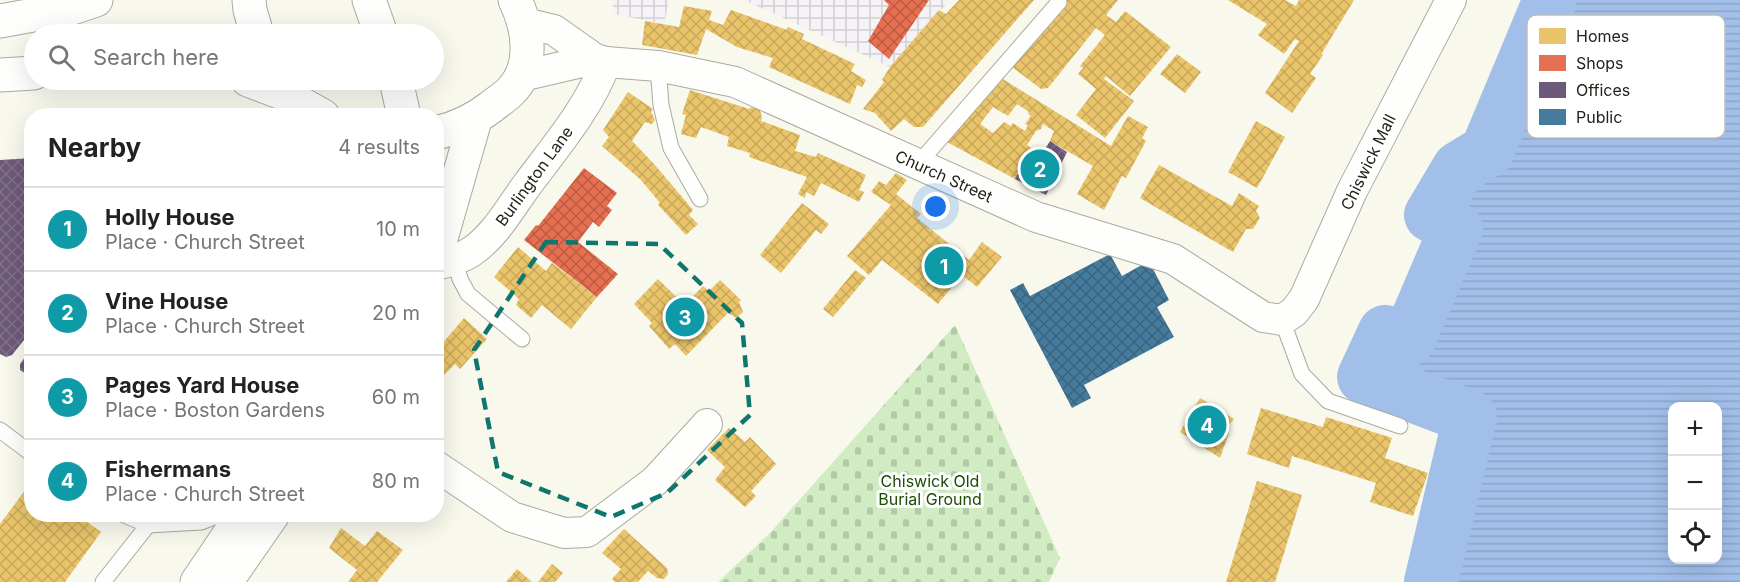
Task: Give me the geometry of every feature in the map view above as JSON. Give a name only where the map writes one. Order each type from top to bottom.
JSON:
[{"type":"highway","points":[[0,21],[72,8],[96,0]]},
{"type":"highway","points":[[249,0],[255,24]]},
{"type":"highway","points":[[369,0],[377,24]]},
{"type":"highway","points":[[444,132],[474,120],[510,92],[522,76],[528,48],[526,11]]},
{"type":"highway","points":[[0,75],[24,74]]},
{"type":"highway","points":[[284,90],[311,108]]},
{"type":"highway","points":[[398,90],[402,108]]},
{"type":"highway","points":[[444,255],[474,120]]},
{"type":"highway","points":[[254,582],[292,522]]},
{"type":"highway","points":[[197,582],[249,528]]},
{"type":"highway","points":[[226,582],[249,528]]},
{"type":"street","name":"Chiswick Mall","points":[[1282,320],[1294,312],[1304,299],[1352,191],[1451,0]]},
{"type":"street","points":[[526,11],[601,61]]},
{"type":"street","name":"Church Street","points":[[522,76],[601,61],[658,66],[735,82],[1036,217],[1173,259],[1263,317],[1282,320]]},
{"type":"street","name":"Burlington Lane","points":[[444,260],[472,251],[494,231],[576,118],[598,83],[601,61]]},
{"type":"street","points":[[444,471],[512,517],[564,533],[586,532],[655,481],[707,424]]},
{"type":"lane","points":[[918,164],[1059,2]]},
{"type":"lane","points":[[658,66],[661,105],[671,147],[700,199]]},
{"type":"lane","points":[[444,261],[460,279],[468,294],[522,339]]},
{"type":"lane","points":[[1282,320],[1302,374],[1328,401],[1400,426]]},
{"type":"lane","points":[[0,430],[24,448]]},
{"type":"lane","points":[[141,522],[148,525],[201,522]]},
{"type":"lane","points":[[103,582],[148,525]]},
{"type":"highlighted area","points":[[546,242],[659,244],[742,323],[750,415],[667,493],[611,517],[498,472],[474,350]]},
{"type":"shaded area","points":[[612,0],[669,0],[664,24],[614,14]]},
{"type":"shaded area","points":[[744,0],[950,0],[890,67]]},
{"type":"green space","name":"Chiswick Old Burial Ground","points":[[955,325],[1060,558],[1049,582],[718,582],[769,534]]},
{"type":"water","points":[[1550,0],[1740,0],[1740,582],[1431,582],[1470,417],[1364,377],[1385,332],[1409,338],[1456,229],[1431,215],[1459,168],[1487,151],[1527,55],[1527,138],[1725,138],[1725,15],[1544,15]]},
{"type":"building: Homes","points":[[959,0],[1034,0],[923,127],[914,127],[904,119],[891,131],[875,113],[863,109],[884,82],[882,80],[890,67],[939,10],[946,14]]},
{"type":"building: Homes","points":[[1064,0],[1118,0],[1106,15],[1116,22],[1125,11],[1171,47],[1130,96],[1106,76],[1104,79],[1134,101],[1105,138],[1076,115],[1096,89],[1078,74],[1083,68],[1080,66],[1105,35],[1096,28],[1048,88],[1041,89],[1012,67]]},
{"type":"building: Homes","points":[[1228,0],[1285,0],[1296,6],[1299,0],[1354,0],[1310,74],[1316,78],[1292,113],[1265,93],[1299,41],[1295,39],[1284,54],[1258,35],[1267,24]]},
{"type":"building: Homes","points":[[684,6],[712,11],[709,20],[723,25],[731,10],[787,30],[788,27],[804,34],[802,39],[855,64],[851,71],[866,80],[862,87],[857,85],[850,104],[769,67],[773,58],[737,47],[706,29],[697,55],[642,45],[645,21],[679,27]]},
{"type":"building: Homes","points":[[1177,54],[1201,72],[1185,93],[1160,74]]},
{"type":"building: Homes","points":[[998,76],[1111,146],[1128,116],[1148,127],[1142,138],[1146,141],[1126,178],[1122,176],[1104,210],[1077,194],[1093,166],[1050,141],[1054,131],[1043,124],[1027,145],[1034,150],[1029,158],[1027,157],[1015,179],[947,142]],"holes":[[[1017,104],[1031,116],[1025,124],[1028,125],[1025,131],[1013,123],[1011,126],[1004,122],[993,133],[980,124],[993,107],[1008,116]]]},
{"type":"building: Homes","points":[[690,90],[749,109],[751,107],[760,110],[761,121],[800,135],[795,151],[816,157],[818,153],[866,175],[859,190],[864,192],[859,202],[821,183],[814,196],[806,192],[805,198],[798,194],[807,177],[749,157],[750,153],[727,146],[729,137],[701,127],[696,138],[681,134],[686,115],[682,114]]},
{"type":"building: Homes","points":[[628,92],[653,109],[651,112],[655,120],[652,124],[645,122],[632,141],[693,210],[689,215],[698,224],[686,235],[658,205],[660,203],[641,180],[602,146],[609,137],[603,130]]},
{"type":"building: Homes","points":[[1256,121],[1285,137],[1257,188],[1228,172]]},
{"type":"building: Homes","points":[[1159,165],[1232,206],[1239,193],[1259,206],[1256,211],[1260,218],[1253,229],[1246,229],[1233,252],[1140,198]]},
{"type":"building: Homes","points":[[896,173],[907,180],[896,194],[921,214],[917,218],[969,260],[982,242],[1002,257],[977,287],[962,275],[938,304],[882,260],[869,275],[847,256],[891,205],[871,192],[879,181],[886,185]]},
{"type":"building: Homes","points":[[802,203],[829,224],[821,234],[816,230],[781,273],[760,255]]},
{"type":"building: Homes","points":[[518,247],[546,271],[552,263],[597,297],[571,329],[542,305],[531,318],[516,305],[519,299],[494,277]]},
{"type":"building: Homes","points":[[855,270],[866,278],[833,317],[823,309]]},
{"type":"building: Homes","points":[[658,279],[690,310],[699,301],[693,296],[703,286],[709,291],[720,280],[741,300],[739,302],[743,312],[736,318],[728,313],[686,356],[675,344],[669,349],[649,326],[652,323],[634,304]]},
{"type":"building: Homes","points":[[464,318],[487,339],[460,369],[455,364],[444,375],[444,342]]},
{"type":"building: Homes","points":[[1200,398],[1234,419],[1224,431],[1229,433],[1220,458],[1180,432]]},
{"type":"building: Homes","points":[[1261,408],[1323,427],[1326,417],[1392,438],[1385,458],[1428,473],[1413,516],[1370,502],[1376,483],[1292,456],[1289,468],[1247,454]]},
{"type":"building: Homes","points":[[729,428],[745,442],[750,437],[776,464],[751,491],[756,496],[745,507],[715,480],[725,467],[707,450]]},
{"type":"building: Homes","points":[[1257,481],[1302,495],[1275,582],[1226,582]]},
{"type":"building: Homes","points":[[24,492],[24,522],[87,522],[101,532],[65,582],[0,582],[0,524]]},
{"type":"building: Homes","points":[[341,528],[365,546],[377,531],[403,550],[377,582],[348,582],[357,570],[329,548]]},
{"type":"building: Homes","points":[[624,529],[667,568],[668,574],[664,579],[657,578],[648,571],[638,582],[615,582],[612,579],[621,569],[602,553]]},
{"type":"building: Homes","points":[[552,564],[563,573],[555,582],[538,582]]},
{"type":"building: Homes","points":[[517,569],[532,582],[506,582]]},
{"type":"building: Shops","points":[[884,0],[929,0],[889,59],[868,41],[889,5]]},
{"type":"building: Shops","points":[[584,168],[617,193],[607,206],[612,210],[599,227],[593,222],[578,242],[618,274],[597,297],[524,240]]},
{"type":"building: Offices","points":[[1050,141],[1067,152],[1046,195],[1015,179],[1027,157],[1029,158],[1034,150],[1042,154]]},
{"type":"building: Offices","points":[[24,158],[24,340],[12,355],[6,357],[0,354],[0,160]]},
{"type":"building: Offices","points":[[24,358],[24,373],[20,370],[20,364]]},
{"type":"building: Public","points":[[1110,254],[1122,276],[1149,261],[1169,300],[1157,307],[1174,337],[1084,385],[1091,398],[1072,408],[1010,290],[1023,283],[1030,296]]},
{"type":"waterway","points":[[1544,15],[1550,0]]},
{"type":"waterway","points":[[1431,582],[1470,417],[1364,377],[1385,332],[1409,339],[1456,229],[1431,215],[1459,168],[1487,151],[1527,55]]},
{"type":"place","name":"Vine House","points":[[1040,169]]},
{"type":"place","name":"Holly House","points":[[944,266]]},
{"type":"place","name":"Pages Yard House","points":[[685,317]]},
{"type":"place","name":"Fishermans","points":[[1207,425]]}]
